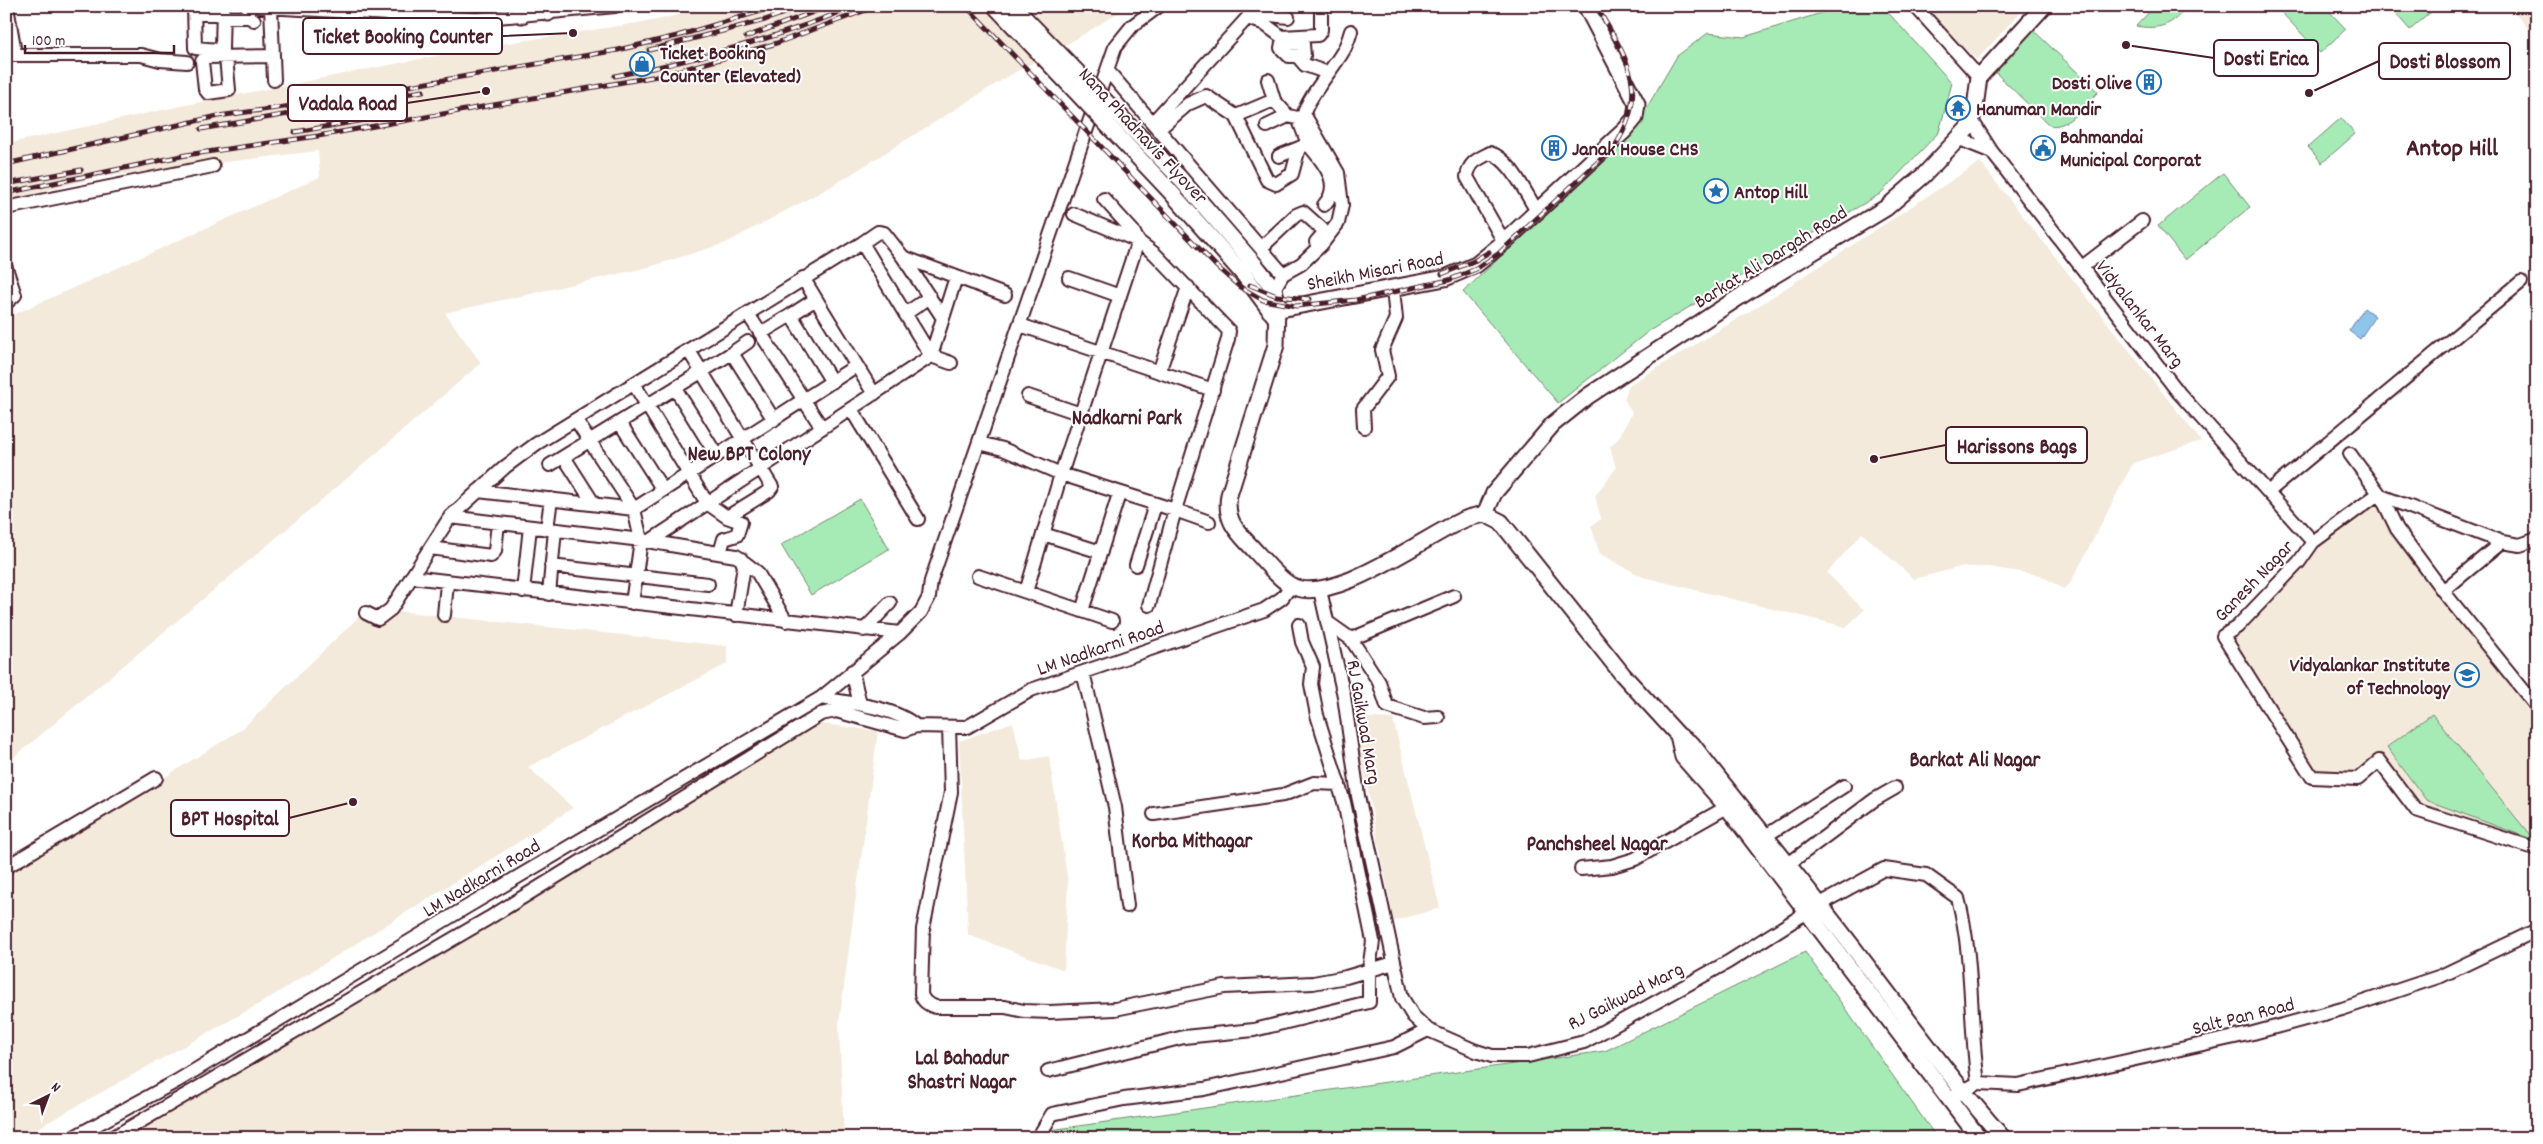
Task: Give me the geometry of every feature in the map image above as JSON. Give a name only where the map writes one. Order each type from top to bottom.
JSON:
[{"type":"main road","name":"Nana Phadnavis Flyover","points":[[995,6],[1168,188],[1250,270],[1274,289]]},
{"type":"main road","name":"Nana Phadnavis Flyover","points":[[1013,6],[1178,176],[1250,270],[1259,296],[1275,314]]},
{"type":"main road","name":"Sheikh Misari Road","points":[[1275,314],[1454,275],[1476,265],[1504,242],[1625,130],[1635,118],[1637,104],[1586,6]]},
{"type":"main road","points":[[1979,77],[2044,6]]},
{"type":"main road","name":"Barkat Ali Dargah Road","points":[[1484,514],[1494,493],[1553,424],[1588,396],[1692,327],[1886,208],[1924,175],[1968,127],[1979,77]]},
{"type":"main road","points":[[1274,289],[1276,345],[1229,495],[1227,509],[1232,525],[1273,570],[1291,586],[1320,590],[1388,564],[1463,520],[1484,514],[1501,522],[1623,675],[1678,735],[1692,744],[1787,865],[1814,908]]},
{"type":"main road","points":[[1678,735],[1684,757],[1814,908],[1956,1095],[1979,1138]]},
{"type":"main road","points":[[1956,1095],[2003,1138]]},
{"type":"street","points":[[7,6],[11,54],[141,55],[160,60],[187,62]]},
{"type":"street","points":[[247,6],[477,19],[521,11],[614,6]]},
{"type":"street","points":[[828,711],[821,698],[900,633],[921,612],[1115,47],[1132,26],[1159,6]]},
{"type":"street","points":[[1156,125],[1258,6]]},
{"type":"street","points":[[1247,18],[1263,23],[1282,37],[1314,35],[1321,30],[1321,6]]},
{"type":"street","points":[[1915,6],[1979,77]]},
{"type":"street","points":[[271,7],[274,80]]},
{"type":"street","points":[[226,11],[222,48],[219,50],[195,48],[194,10],[226,11],[254,20]]},
{"type":"street","points":[[226,11],[229,42]]},
{"type":"street","points":[[1247,18],[1263,14],[1288,17]]},
{"type":"street","points":[[1282,273],[1301,264],[1322,245],[1338,223],[1342,205],[1338,173],[1330,155],[1304,114],[1305,106],[1317,92],[1342,53],[1351,31]]},
{"type":"street","points":[[226,57],[273,56]]},
{"type":"street","points":[[1302,60],[1328,73]]},
{"type":"street","points":[[1107,70],[1282,273]]},
{"type":"street","points":[[1268,80],[1274,100],[1288,116]]},
{"type":"street","points":[[1156,125],[1188,104],[1212,94],[1236,116],[1267,180],[1271,184],[1280,183],[1292,174],[1304,146]]},
{"type":"street","points":[[1236,116],[1274,100]]},
{"type":"street","points":[[1267,126],[1288,116],[1298,118],[1304,146],[1330,174],[1333,191],[1331,198],[1324,205]]},
{"type":"street","name":"Vidyalankar Marg","points":[[1971,119],[1992,152],[2179,393],[2313,542]]},
{"type":"street","points":[[1957,138],[1992,152]]},
{"type":"street","points":[[1279,156],[1304,146]]},
{"type":"street","points":[[1504,242],[1468,177],[1468,168],[1473,162],[1490,153],[1499,155],[1506,162],[1537,212]]},
{"type":"street","points":[[6,208],[213,166]]},
{"type":"street","points":[[1026,592],[1060,474],[1138,241],[1132,231],[1104,199]]},
{"type":"street","points":[[1259,296],[1274,289],[1282,273],[1321,237],[1322,229],[1306,214],[1299,213],[1261,248]]},
{"type":"street","points":[[1074,214],[1138,241],[1155,254],[1229,331],[1213,390],[1175,510],[1149,605]]},
{"type":"street","points":[[2082,267],[2142,221]]},
{"type":"street","points":[[366,613],[371,617],[382,618],[391,609],[450,517],[505,467],[576,420],[878,232],[884,233],[903,257],[943,318]]},
{"type":"street","points":[[862,243],[931,356],[951,363]]},
{"type":"street","points":[[903,257],[1005,295]]},
{"type":"street","points":[[6,268],[14,295],[6,303]]},
{"type":"street","points":[[646,540],[708,503],[931,356],[956,277]]},
{"type":"street","points":[[803,278],[874,394]]},
{"type":"street","points":[[1069,278],[1120,296]]},
{"type":"street","points":[[2268,492],[2521,282]]},
{"type":"street","points":[[1159,372],[1188,287]]},
{"type":"street","points":[[1364,427],[1363,409],[1388,376],[1382,350],[1396,318],[1393,289]]},
{"type":"street","points":[[905,314],[930,297]]},
{"type":"street","points":[[761,333],[816,300]]},
{"type":"street","points":[[748,314],[822,428]]},
{"type":"street","points":[[791,315],[832,382]]},
{"type":"street","points":[[1020,325],[1213,390]]},
{"type":"street","points":[[550,466],[748,342]]},
{"type":"street","points":[[689,351],[772,487],[727,517]]},
{"type":"street","points":[[732,353],[774,420]]},
{"type":"street","points":[[478,491],[634,509],[856,366]]},
{"type":"street","points":[[634,384],[688,474],[708,503],[727,517],[740,522],[737,536],[724,539],[720,553]]},
{"type":"street","points":[[675,388],[717,456]]},
{"type":"street","points":[[1028,396],[1081,414]]},
{"type":"street","points":[[851,409],[918,519]]},
{"type":"street","points":[[576,420],[634,509],[646,540],[636,576],[632,603]]},
{"type":"street","points":[[620,423],[662,490]]},
{"type":"street","points":[[979,443],[1003,449],[1060,474],[1210,522]]},
{"type":"street","points":[[2350,454],[2381,496],[2397,529],[2443,591],[2537,707]]},
{"type":"street","points":[[564,457],[594,504]]},
{"type":"street","points":[[1082,611],[1120,494]]},
{"type":"street","points":[[2313,542],[2368,499],[2381,496],[2502,542],[2520,546],[2537,539]]},
{"type":"street","points":[[548,594],[551,566],[551,499]]},
{"type":"street","points":[[1136,564],[1155,504]]},
{"type":"street","points":[[450,517],[646,540],[736,556],[757,572],[786,621]]},
{"type":"street","points":[[430,548],[491,556],[495,551],[498,523]]},
{"type":"street","points":[[523,591],[530,527]]},
{"type":"street","points":[[1044,534],[1101,552]]},
{"type":"street","name":"Ganesh Nagar","points":[[2313,542],[2299,562],[2237,627],[2222,636],[2312,777],[2358,779],[2379,761],[2416,810],[2537,849]]},
{"type":"street","points":[[2443,591],[2502,542]]},
{"type":"street","points":[[736,615],[744,562]]},
{"type":"street","points":[[551,566],[708,584]]},
{"type":"street","points":[[978,576],[1112,621]]},
{"type":"street","points":[[411,577],[447,583],[900,633]]},
{"type":"street","points":[[444,615],[447,583]]},
{"type":"street","name":"LM Nadkarni Road","points":[[112,1138],[489,918],[802,725],[828,711],[850,714],[905,730],[916,726],[967,727],[1031,690],[1264,610],[1282,598],[1291,586]]},
{"type":"street","name":"RJ Gaikwad Marg","points":[[1320,590],[1344,696],[1358,796],[1402,998],[1413,1016],[1428,1030],[1492,1056],[1528,1056],[1584,1042],[1728,962],[1814,908],[1884,869],[1926,874],[1958,898],[1966,929],[1972,1041],[1978,1083]]},
{"type":"street","points":[[1351,638],[1454,596]]},
{"type":"street","points":[[864,630],[890,603]]},
{"type":"street","points":[[1327,622],[1351,638],[1379,682],[1387,706],[1424,718],[1438,717]]},
{"type":"street","points":[[1048,1071],[1184,1037],[1254,1030],[1368,1002],[1369,970],[1373,941],[1339,784],[1317,715],[1311,684],[1313,667],[1302,642],[1299,624]]},
{"type":"street","points":[[852,671],[860,704]]},
{"type":"street","points":[[1083,672],[1115,807],[1127,906]]},
{"type":"street","name":"LM Nadkarni Road","points":[[72,1138],[177,1081],[466,907],[821,698],[860,704],[907,718],[916,726]]},
{"type":"street","points":[[950,727],[951,792],[922,929],[921,994],[924,1002],[929,1005],[935,1007],[1005,1008],[1024,1011],[1115,1009],[1224,987],[1313,983],[1394,963]]},
{"type":"street","points":[[762,733],[771,745]]},
{"type":"street","points":[[6,867],[156,778]]},
{"type":"street","points":[[1154,814],[1283,795],[1314,783],[1339,784]]},
{"type":"street","points":[[1764,837],[1844,786]]},
{"type":"street","points":[[1787,865],[1874,800],[1895,788]]},
{"type":"street","points":[[1582,869],[1612,866],[1635,858],[1727,807]]},
{"type":"street","name":"Salt Pan Road","points":[[1956,1095],[1978,1083],[2018,1085],[2253,1033],[2333,1011],[2441,976],[2537,930]]},
{"type":"street","points":[[1038,1138],[1052,1114],[1124,1099],[1204,1089],[1394,1048],[1428,1030]]},
{"type":"shaded area","points":[[713,6],[1129,6],[1076,39],[1012,74],[832,186],[726,243],[649,267],[445,313],[481,363],[350,476],[6,764],[6,318],[320,177],[318,151],[99,177],[6,201],[6,144],[176,107],[476,48],[657,20]]},
{"type":"shaded area","points":[[1922,6],[2026,6],[1977,60],[1922,7]]},
{"type":"shaded area","points":[[2510,6],[2537,6],[2537,40]]},
{"type":"shaded area","points":[[1980,162],[2201,441],[2133,463],[2070,584],[2063,589],[2040,575],[1988,567],[1960,567],[1914,579],[1862,533],[1827,573],[1864,610],[1846,627],[1643,577],[1600,554],[1591,526],[1601,519],[1595,496],[1616,468],[1610,447],[1618,439],[1632,413],[1624,399],[1629,385],[1752,310]]},
{"type":"shaded area","points":[[2374,497],[2537,697],[2537,849],[2416,810],[2379,761],[2358,779],[2312,777],[2274,704],[2230,637],[2368,499]]},
{"type":"shaded area","points":[[368,608],[727,646],[727,664],[528,767],[573,808],[261,1003],[20,1138],[6,1138],[6,876],[242,729]]},
{"type":"shaded area","points":[[1353,717],[1393,719],[1440,908],[1394,921]]},
{"type":"shaded area","points":[[1013,722],[1022,761],[1049,756],[1068,883],[1064,970],[968,935],[959,741]]},
{"type":"shaded area","points":[[813,723],[878,731],[839,1024],[844,1138],[123,1138]]},
{"type":"green space","points":[[1844,6],[1882,6],[1952,83],[1939,132],[1880,194],[1649,331],[1558,403],[1463,292],[1632,133],[1677,56],[1708,33],[1744,37]]},
{"type":"green space","points":[[2155,6],[2186,6],[2176,18],[2165,25],[2158,27],[2136,26]]},
{"type":"green space","points":[[2287,6],[2324,6],[2346,29],[2320,53],[2281,12]]},
{"type":"green space","points":[[2389,6],[2438,6],[2410,30]]},
{"type":"green space","points":[[2032,29],[2098,92],[2076,115],[2063,124],[2049,125],[1994,71]]},
{"type":"green space","points":[[2341,118],[2355,134],[2322,163],[2308,147]]},
{"type":"green space","points":[[2223,173],[2250,207],[2185,260],[2158,226]]},
{"type":"green space","points":[[860,499],[889,549],[811,595],[781,545]]},
{"type":"green space","points":[[2432,714],[2534,840],[2426,800],[2387,747]]},
{"type":"green space","points":[[1805,952],[1937,1138],[1015,1138],[1015,1135],[1605,1051]]},
{"type":"water","points":[[2364,308],[2375,316],[2360,339],[2349,331]]},
{"type":"railway","points":[[6,164],[218,116],[299,105],[618,50],[677,36],[778,6]]},
{"type":"railway","points":[[649,50],[765,20],[804,6]]},
{"type":"railway","points":[[746,37],[830,6]]},
{"type":"railway","points":[[615,76],[737,47],[826,18],[855,6]]},
{"type":"railway","points":[[6,193],[186,155],[318,136],[663,75],[774,44],[877,6]]},
{"type":"railway","points":[[966,6],[1216,266],[1240,287],[1263,300],[1296,306],[1356,300],[1449,280],[1476,269],[1498,254],[1615,146],[1626,126],[1633,90],[1625,58],[1596,6]]},
{"type":"railway","points":[[201,129],[423,91]]},
{"type":"railway","points":[[295,132],[394,115]]},
{"type":"railway","points":[[6,184],[81,170]]},
{"type":"railway","points":[[1442,274],[1474,261],[1489,252]]},
{"type":"railway","points":[[1250,285],[1277,296],[1310,299]]},
{"type":"place","name":"Ticket Booking Counter","points":[[573,33]]},
{"type":"place","name":"Dosti Erica","points":[[2126,45]]},
{"type":"place","name":"Ticket Booking Counter (Elevated)","points":[[642,64]]},
{"type":"place","name":"Dosti Olive","points":[[2149,82]]},
{"type":"place","name":"Vadala Road","points":[[486,91]]},
{"type":"place","name":"Dosti Blossom","points":[[2309,93]]},
{"type":"place","name":"Hanuman Mandir","points":[[1958,108]]},
{"type":"place","name":"Janak House CHS","points":[[1554,148]]},
{"type":"place","name":"Bahmandai Municipal Corporat","points":[[2043,148]]},
{"type":"place","name":"Antop Hill","points":[[1716,191]]},
{"type":"place","name":"Harissons Bags","points":[[1874,459]]},
{"type":"place","name":"Vidyalankar Institute of Technology","points":[[2467,675]]},
{"type":"place","name":"BPT Hospital","points":[[353,802]]},
{"type":"district","name":"Antop Hill","points":[[2452,146]]},
{"type":"district","name":"Nadkarni Park","points":[[1127,417]]},
{"type":"district","name":"New BPT Colony","points":[[749,453]]},
{"type":"district","name":"Barkat Ali Nagar","points":[[1975,759]]},
{"type":"district","name":"Korba Mithagar","points":[[1192,840]]},
{"type":"district","name":"Panchsheel Nagar","points":[[1597,843]]},
{"type":"district","name":"Lal Bahadur Shastri Nagar","points":[[962,1069]]}]
